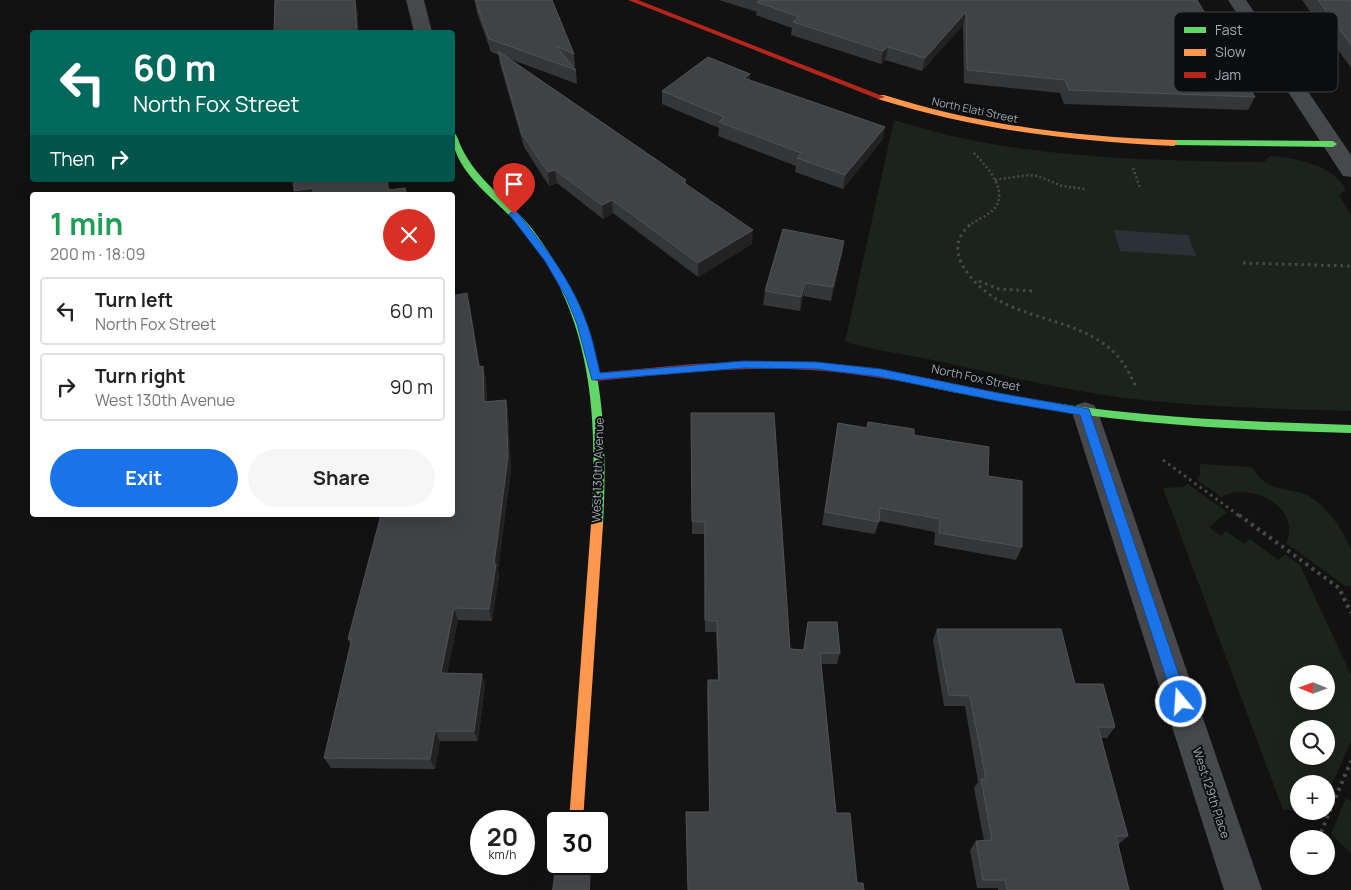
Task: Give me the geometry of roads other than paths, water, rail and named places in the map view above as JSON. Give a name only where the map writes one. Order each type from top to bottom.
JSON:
[{"type":"street","points":[[415,0],[422,30]]},
{"type":"street","name":"North Elati Street","points":[[632,0],[886,99],[976,124],[1055,137],[1117,142],[1334,144]]},
{"type":"street","points":[[1237,0],[1245,12]]},
{"type":"street","points":[[1299,92],[1351,171]]},
{"type":"street","name":"West 130th Avenue","points":[[455,142],[460,155],[476,179],[525,227],[560,276],[582,324],[596,377],[599,408],[600,469],[577,810]]},
{"type":"street","name":"North Fox Street","points":[[596,377],[744,364],[816,365],[881,373],[998,397],[1085,412],[1216,425],[1351,428]]},
{"type":"street","name":"West 129th Place","points":[[1085,412],[1243,890]]},
{"type":"street","points":[[571,890],[572,875]]}]
